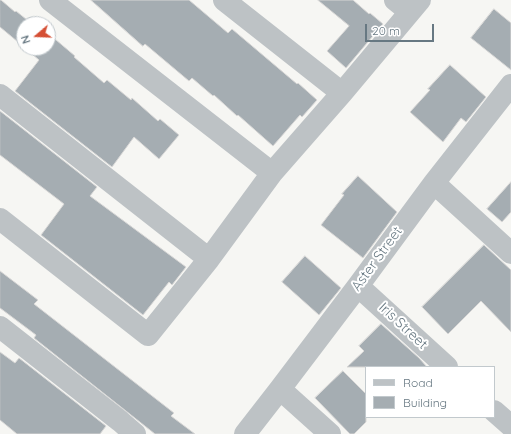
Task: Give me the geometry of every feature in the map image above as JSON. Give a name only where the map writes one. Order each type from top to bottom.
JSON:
[{"type":"street","points":[[50,0],[272,173]]},
{"type":"street","points":[[224,0],[342,93]]},
{"type":"street","points":[[0,219],[148,334],[209,259],[272,173],[342,93],[408,4]]},
{"type":"street","name":"Aster Street","points":[[245,434],[358,286],[434,183],[511,85]]},
{"type":"street","points":[[0,95],[209,259]]},
{"type":"street","points":[[434,183],[511,253]]},
{"type":"street","name":"Iris Street","points":[[358,286],[446,366]]},
{"type":"street","points":[[0,328],[123,430]]},
{"type":"street","points":[[280,389],[330,434]]},
{"type":"street","points":[[495,412],[511,426]]},
{"type":"building","points":[[1,0],[22,16],[16,16],[16,40],[0,27]]},
{"type":"building","points":[[91,0],[189,0],[228,33],[232,29],[317,100],[302,117],[300,115],[273,146],[238,115],[237,116],[214,95],[213,96],[192,78],[189,81],[145,44],[143,46]]},
{"type":"building","points":[[318,0],[353,0],[383,24],[346,68],[327,51],[349,26]]},
{"type":"building","points":[[494,9],[511,23],[511,70],[471,38]]},
{"type":"building","points":[[56,40],[104,83],[107,80],[131,100],[132,98],[158,121],[160,119],[179,135],[159,159],[134,137],[112,167],[15,91],[39,60],[34,56],[56,56]]},
{"type":"building","points":[[450,65],[486,97],[466,122],[461,118],[443,142],[410,112]]},
{"type":"building","points":[[0,111],[97,187],[90,196],[186,267],[172,285],[169,282],[143,315],[41,235],[64,204],[0,155]]},
{"type":"building","points":[[358,176],[397,212],[363,258],[321,225],[344,195],[342,194]]},
{"type":"building","points":[[511,182],[511,212],[502,222],[487,209]]},
{"type":"building","points":[[484,245],[511,270],[511,332],[481,301],[448,334],[422,307]]},
{"type":"building","points":[[305,256],[341,288],[319,315],[282,282]]},
{"type":"building","points":[[0,271],[38,300],[34,304],[174,413],[171,416],[195,434],[155,434],[34,338],[36,335],[0,308]]},
{"type":"building","points":[[381,324],[426,366],[347,367],[364,351],[359,346]]},
{"type":"building","points":[[0,352],[15,363],[19,358],[106,426],[100,434],[17,434],[0,420]]},
{"type":"building","points":[[343,371],[365,393],[366,422],[354,434],[350,434],[315,398]]}]
